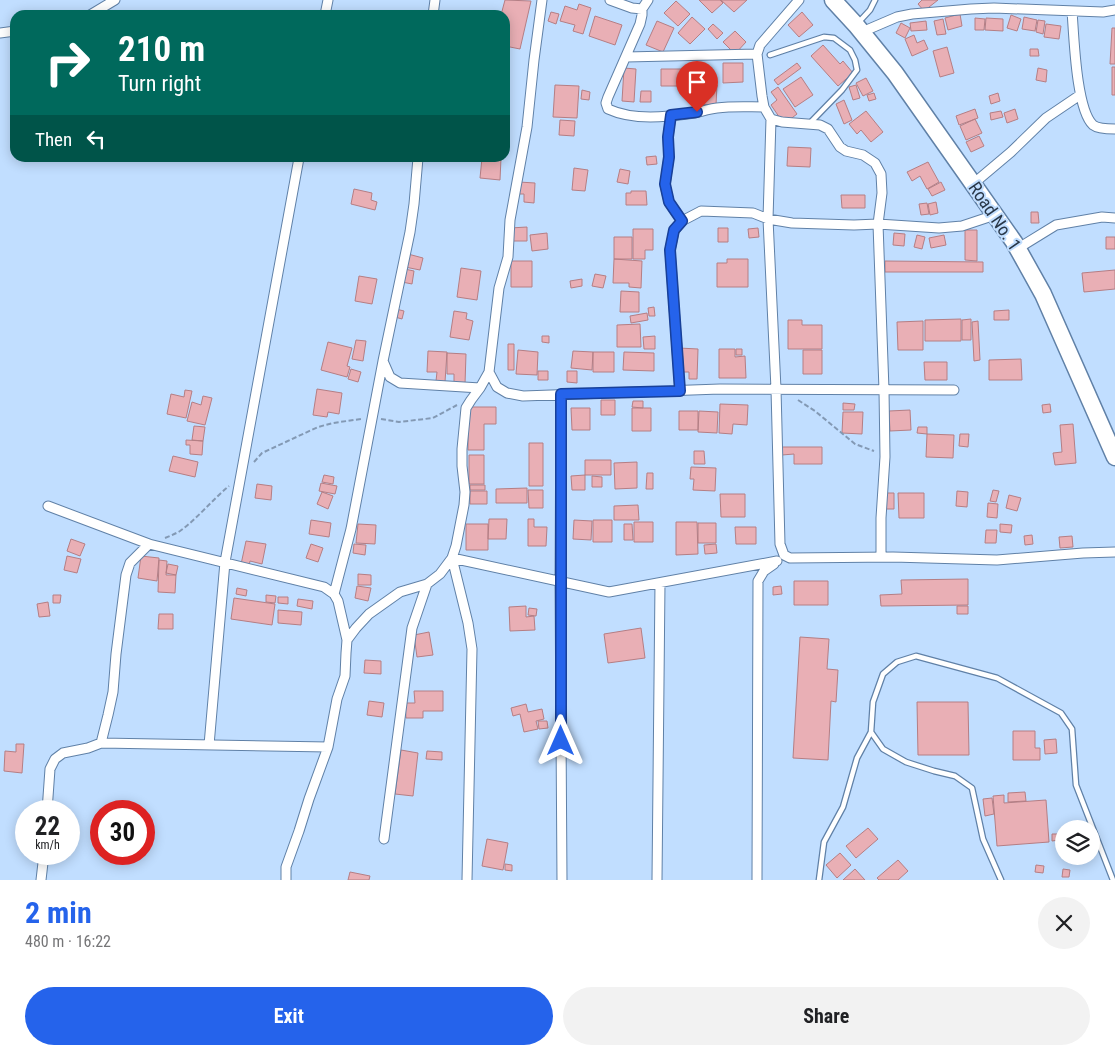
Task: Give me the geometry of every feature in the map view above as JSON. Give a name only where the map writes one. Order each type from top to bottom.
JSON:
[{"type":"highway","name":"Road No. 1","points":[[833,0],[895,73],[1010,235],[1043,294],[1115,457]]},
{"type":"street","points":[[98,10],[115,0]]},
{"type":"street","points":[[347,640],[369,614],[382,604],[400,592],[427,584],[440,574],[452,558],[456,546],[464,498],[462,449],[466,408],[489,372],[499,288],[508,257],[510,220],[528,128],[542,0]]},
{"type":"street","points":[[610,0],[632,8],[642,9]]},
{"type":"street","points":[[648,0],[642,9],[640,24],[608,97],[606,103],[608,109],[628,116],[655,118],[733,106],[764,107]]},
{"type":"street","points":[[780,558],[776,389],[768,219],[770,119],[764,107],[757,54],[760,45],[799,0]]},
{"type":"street","points":[[1035,0],[1036,10]]},
{"type":"street","points":[[859,29],[912,14],[994,8],[1103,12],[1115,10]]},
{"type":"street","points":[[1072,11],[1080,95],[1087,118],[1094,126],[1115,129]]},
{"type":"street","points":[[626,57],[757,54]]},
{"type":"street","points":[[973,184],[1011,152],[1046,118],[1080,95]]},
{"type":"street","points":[[671,115],[668,137],[669,157],[665,184],[669,202],[682,221]]},
{"type":"street","points":[[770,119],[782,122],[820,124],[828,129],[840,147],[846,151],[863,154],[875,163],[881,174],[882,193],[878,224],[884,390],[881,557]]},
{"type":"street","points":[[209,745],[224,562],[298,162]]},
{"type":"street","points":[[334,594],[351,529],[410,232],[418,162]]},
{"type":"street","points":[[680,391],[670,250],[674,230],[682,221],[701,211],[753,213],[768,219],[792,223],[854,226],[878,224],[939,228],[962,226],[995,215]]},
{"type":"street","points":[[1017,249],[1056,225],[1102,217],[1115,218]]},
{"type":"street","points":[[383,361],[390,377],[400,383],[480,388]]},
{"type":"street","points":[[489,372],[497,387],[507,393],[523,396],[720,389],[954,390]]},
{"type":"street","points":[[561,394],[562,880]]},
{"type":"street","points":[[48,506],[149,544],[324,587],[334,594],[338,601],[347,640],[345,676],[337,699],[328,746],[308,799],[286,867],[286,880]]},
{"type":"street","points":[[101,743],[112,692],[126,575],[130,563],[149,544]]},
{"type":"street","points":[[452,558],[609,592],[780,558],[881,557],[997,560],[1115,552]]},
{"type":"street","points":[[452,558],[468,623],[472,649],[467,880]]},
{"type":"street","points":[[758,880],[758,581],[764,571],[780,558]]},
{"type":"street","points":[[657,880],[660,583]]},
{"type":"street","points":[[384,839],[412,628],[427,584]]},
{"type":"street","points":[[48,800],[50,768],[55,759],[63,753],[88,748],[101,743],[328,746]]},
{"type":"street","points":[[41,880],[43,865]]},
{"type":"lane","points":[[859,29],[875,0]]},
{"type":"lane","points":[[770,55],[824,37],[834,38],[850,50],[857,70],[842,90],[810,123]]},
{"type":"lane","points":[[819,880],[824,842],[843,807],[857,758],[871,732],[873,702],[884,674],[897,662],[916,656],[997,678],[1061,712],[1072,729],[1076,785],[1114,880]]},
{"type":"lane","points":[[871,732],[883,749],[906,762],[955,776],[972,788],[983,839],[1001,880]]},
{"type":"path","points":[[796,398],[855,444],[884,457]]},
{"type":"path","points":[[149,544],[179,532],[247,471],[262,454],[318,427],[332,423],[372,418],[399,422],[433,418],[459,404]]},
{"type":"building","points":[[505,0],[531,1],[520,49],[510,47],[510,10],[502,10]]},
{"type":"building","points":[[699,0],[720,0],[723,3],[712,13]]},
{"type":"building","points":[[721,0],[747,0],[734,12]]},
{"type":"building","points":[[922,0],[938,0],[924,11],[918,4]]},
{"type":"building","points":[[676,1],[690,14],[678,26],[664,13]]},
{"type":"building","points":[[579,4],[591,8],[583,34],[573,31],[575,25],[560,21],[565,6],[577,10]]},
{"type":"building","points":[[551,12],[559,14],[556,24],[548,21]]},
{"type":"building","points":[[802,12],[813,25],[799,37],[788,25]]},
{"type":"building","points":[[960,14],[962,26],[948,30],[945,18]]},
{"type":"building","points":[[1011,15],[1021,19],[1017,31],[1007,28]]},
{"type":"building","points":[[595,16],[622,25],[615,45],[589,36]]},
{"type":"building","points":[[692,17],[705,29],[690,44],[678,33]]},
{"type":"building","points":[[1024,17],[1037,20],[1035,31],[1022,29]]},
{"type":"building","points":[[975,18],[985,19],[984,30],[975,30]]},
{"type":"building","points":[[986,18],[1003,19],[1003,31],[985,30]]},
{"type":"building","points":[[943,19],[946,34],[937,35],[934,21]]},
{"type":"building","points":[[1038,20],[1045,21],[1043,34],[1036,32]]},
{"type":"building","points":[[657,21],[674,28],[663,52],[646,45]]},
{"type":"building","points":[[926,21],[927,30],[911,31],[910,23]]},
{"type":"building","points":[[901,23],[910,28],[905,38],[896,33]]},
{"type":"building","points":[[713,24],[723,33],[717,39],[708,29]]},
{"type":"building","points":[[1046,24],[1061,26],[1059,39],[1044,37]]},
{"type":"building","points":[[1112,28],[1115,28],[1115,64],[1110,64]]},
{"type":"building","points":[[735,31],[746,42],[735,54],[723,42]]},
{"type":"building","points":[[914,35],[917,43],[924,40],[928,49],[912,56],[905,39]]},
{"type":"building","points":[[823,45],[840,64],[843,61],[853,73],[838,86],[811,56]]},
{"type":"building","points":[[947,47],[954,73],[940,77],[933,51]]},
{"type":"building","points":[[1030,49],[1038,49],[1039,56],[1030,56]]},
{"type":"building","points":[[723,63],[743,63],[743,82],[723,83]]},
{"type":"building","points":[[797,63],[801,68],[778,85],[774,80]]},
{"type":"building","points":[[1112,67],[1115,67],[1115,95],[1112,95]]},
{"type":"building","points":[[624,68],[636,69],[634,102],[622,101]]},
{"type":"building","points":[[1038,68],[1047,70],[1046,82],[1036,80]]},
{"type":"building","points":[[661,69],[683,69],[683,86],[661,86]]},
{"type":"building","points":[[801,77],[813,95],[795,107],[783,89]]},
{"type":"building","points":[[866,78],[873,91],[863,96],[856,83]]},
{"type":"building","points":[[691,84],[717,85],[716,105],[691,104]]},
{"type":"building","points":[[555,85],[579,86],[577,118],[553,117]]},
{"type":"building","points":[[856,85],[860,98],[853,100],[849,87]]},
{"type":"building","points":[[778,87],[797,114],[784,124],[771,105],[777,100],[771,92]]},
{"type":"building","points":[[582,90],[590,92],[589,100],[581,99]]},
{"type":"building","points":[[641,91],[651,91],[651,102],[640,102]]},
{"type":"building","points":[[874,93],[876,99],[869,101],[867,95]]},
{"type":"building","points":[[998,93],[1000,101],[991,104],[989,96]]},
{"type":"building","points":[[844,100],[852,120],[844,124],[836,104]]},
{"type":"building","points":[[975,109],[978,118],[959,125],[956,116]]},
{"type":"building","points":[[1015,109],[1018,119],[1007,123],[1004,113]]},
{"type":"building","points":[[866,111],[883,132],[871,142],[861,130],[857,134],[849,124]]},
{"type":"building","points":[[1001,111],[1003,117],[991,120],[990,113]]},
{"type":"building","points":[[975,119],[982,133],[966,140],[960,126]]},
{"type":"building","points":[[560,120],[575,121],[574,136],[559,135]]},
{"type":"building","points":[[979,136],[984,146],[971,152],[966,142]]},
{"type":"building","points":[[788,147],[811,148],[810,167],[787,166]]},
{"type":"building","points":[[656,156],[657,164],[647,165],[646,157]]},
{"type":"building","points":[[482,162],[501,162],[500,180],[480,178]]},
{"type":"building","points":[[928,162],[939,182],[927,189],[920,176],[912,181],[907,172]]},
{"type":"building","points":[[574,168],[588,170],[585,191],[572,190]]},
{"type":"building","points":[[620,169],[630,171],[628,184],[617,182]]},
{"type":"building","points":[[519,182],[535,183],[534,203],[524,202],[524,194],[519,194]]},
{"type":"building","points":[[941,182],[945,190],[932,196],[928,189]]},
{"type":"building","points":[[354,189],[372,193],[371,200],[377,202],[375,210],[351,204]]},
{"type":"building","points":[[631,191],[646,191],[647,205],[626,205],[626,193],[631,193]]},
{"type":"building","points":[[841,195],[865,195],[865,208],[842,208]]},
{"type":"building","points":[[936,202],[938,213],[930,215],[928,204]]},
{"type":"building","points":[[927,203],[929,214],[921,215],[919,204]]},
{"type":"building","points":[[1031,212],[1038,212],[1039,223],[1031,223]]},
{"type":"building","points":[[527,227],[527,241],[510,241],[510,228]]},
{"type":"building","points":[[718,228],[728,228],[728,242],[718,242]]},
{"type":"building","points":[[758,228],[759,237],[749,238],[748,229]]},
{"type":"building","points":[[633,229],[653,229],[653,250],[645,250],[645,259],[633,259]]},
{"type":"building","points":[[965,230],[977,230],[977,261],[965,260]]},
{"type":"building","points":[[547,233],[548,249],[532,251],[530,235]]},
{"type":"building","points":[[894,233],[905,234],[904,246],[893,245]]},
{"type":"building","points":[[917,235],[925,237],[922,249],[914,247]]},
{"type":"building","points":[[944,235],[946,245],[931,248],[929,238]]},
{"type":"building","points":[[614,237],[632,237],[632,259],[614,259]]},
{"type":"building","points":[[1106,237],[1115,237],[1115,249],[1106,249]]},
{"type":"building","points":[[408,254],[423,258],[420,270],[405,267]]},
{"type":"building","points":[[614,259],[642,261],[641,288],[629,287],[629,283],[613,283]]},
{"type":"building","points":[[727,259],[748,259],[748,287],[717,287],[717,263],[727,263]]},
{"type":"building","points":[[511,261],[532,261],[532,287],[511,287]]},
{"type":"building","points":[[885,261],[983,262],[983,272],[885,272]]},
{"type":"building","points":[[400,268],[414,271],[412,284],[397,281]]},
{"type":"building","points":[[461,268],[481,271],[477,300],[457,297]]},
{"type":"building","points":[[1115,270],[1115,289],[1084,292],[1082,273]]},
{"type":"building","points":[[595,274],[606,276],[603,288],[592,286]]},
{"type":"building","points":[[359,276],[377,279],[372,304],[355,301]]},
{"type":"building","points":[[582,279],[582,286],[571,288],[570,281]]},
{"type":"building","points":[[621,291],[639,292],[639,312],[620,312]]},
{"type":"building","points":[[654,307],[655,316],[649,316],[648,308]]},
{"type":"building","points":[[396,309],[404,311],[402,319],[395,317]]},
{"type":"building","points":[[1009,310],[1009,320],[994,320],[994,311]]},
{"type":"building","points":[[454,311],[467,313],[466,319],[473,321],[469,340],[450,337]]},
{"type":"building","points":[[647,313],[648,320],[631,323],[630,316]]},
{"type":"building","points":[[961,319],[961,341],[925,341],[925,320]]},
{"type":"building","points":[[971,319],[971,340],[962,340],[962,320]]},
{"type":"building","points":[[788,320],[802,320],[802,325],[822,325],[822,349],[788,349]]},
{"type":"building","points":[[923,321],[923,350],[898,350],[897,322]]},
{"type":"building","points":[[978,321],[980,360],[974,361],[972,322]]},
{"type":"building","points":[[640,324],[641,347],[617,347],[617,325]]},
{"type":"building","points":[[542,336],[549,336],[549,343],[542,342]]},
{"type":"building","points":[[655,336],[655,349],[644,349],[643,337]]},
{"type":"building","points":[[356,340],[366,341],[363,361],[352,359]]},
{"type":"building","points":[[328,342],[352,348],[347,366],[350,367],[347,377],[321,370]]},
{"type":"building","points":[[508,344],[514,344],[514,370],[508,370]]},
{"type":"building","points":[[679,348],[698,349],[697,379],[689,379],[689,372],[678,372]]},
{"type":"building","points":[[719,349],[735,349],[735,357],[745,356],[746,378],[719,378]]},
{"type":"building","points":[[736,349],[742,349],[742,355],[736,355]]},
{"type":"building","points":[[518,350],[538,352],[537,375],[516,374]]},
{"type":"building","points":[[803,350],[822,350],[822,374],[803,374]]},
{"type":"building","points":[[428,351],[447,352],[445,382],[436,381],[437,372],[427,372]]},
{"type":"building","points":[[573,351],[593,352],[592,370],[571,368]]},
{"type":"building","points":[[593,352],[614,352],[614,372],[593,372]]},
{"type":"building","points":[[624,352],[654,353],[654,371],[623,370]]},
{"type":"building","points":[[447,353],[466,354],[465,384],[454,384],[454,374],[447,374]]},
{"type":"building","points":[[1021,359],[1022,380],[989,380],[989,360]]},
{"type":"building","points":[[924,362],[947,362],[947,380],[925,380]]},
{"type":"building","points":[[351,369],[361,372],[358,382],[348,379]]},
{"type":"building","points":[[538,371],[548,371],[548,380],[538,380]]},
{"type":"building","points":[[567,371],[577,371],[577,383],[567,382]]},
{"type":"building","points":[[317,389],[342,393],[339,414],[328,412],[327,417],[313,415]]},
{"type":"building","points":[[185,390],[192,391],[186,418],[167,414],[171,394],[184,397]]},
{"type":"building","points":[[203,396],[212,398],[205,425],[187,421],[192,402],[201,405]]},
{"type":"building","points":[[601,400],[615,400],[615,415],[601,415]]},
{"type":"building","points":[[633,401],[643,401],[643,408],[632,407]]},
{"type":"building","points":[[843,403],[855,404],[854,410],[843,410]]},
{"type":"building","points":[[720,404],[748,405],[747,425],[733,424],[732,434],[719,433]]},
{"type":"building","points":[[1050,404],[1051,412],[1043,413],[1042,405]]},
{"type":"building","points":[[468,407],[496,407],[496,424],[484,424],[484,450],[468,450]]},
{"type":"building","points":[[571,408],[590,408],[590,430],[572,430]]},
{"type":"building","points":[[632,408],[651,408],[651,431],[632,431]]},
{"type":"building","points":[[910,410],[911,430],[890,431],[889,411]]},
{"type":"building","points":[[679,411],[698,411],[698,430],[679,430]]},
{"type":"building","points":[[699,411],[718,412],[717,433],[698,432]]},
{"type":"building","points":[[843,412],[863,412],[862,434],[842,433]]},
{"type":"building","points":[[1073,424],[1076,463],[1055,465],[1053,453],[1062,452],[1060,425]]},
{"type":"building","points":[[194,426],[205,427],[203,441],[192,440]]},
{"type":"building","points":[[918,427],[927,427],[927,434],[917,433]]},
{"type":"building","points":[[927,434],[954,435],[953,458],[926,457]]},
{"type":"building","points":[[960,434],[969,434],[968,447],[959,446]]},
{"type":"building","points":[[186,440],[203,441],[202,455],[190,454],[190,445],[186,445]]},
{"type":"building","points":[[529,443],[543,443],[543,486],[529,486]]},
{"type":"building","points":[[782,447],[822,447],[822,464],[794,464],[794,454],[782,455]]},
{"type":"building","points":[[694,451],[704,451],[705,464],[694,464]]},
{"type":"building","points":[[469,455],[484,455],[484,484],[469,484]]},
{"type":"building","points":[[173,456],[198,462],[195,477],[169,471]]},
{"type":"building","points":[[585,460],[611,460],[611,475],[585,475]]},
{"type":"building","points":[[637,462],[637,488],[615,489],[614,463]]},
{"type":"building","points":[[691,467],[716,468],[715,491],[693,490],[694,479],[690,479]]},
{"type":"building","points":[[647,473],[653,473],[653,489],[646,489]]},
{"type":"building","points":[[324,475],[334,477],[333,484],[322,482]]},
{"type":"building","points":[[585,475],[585,490],[572,490],[571,476]]},
{"type":"building","points":[[592,476],[602,477],[602,487],[592,487]]},
{"type":"building","points":[[321,483],[337,486],[335,494],[319,491]]},
{"type":"building","points":[[257,484],[272,486],[271,500],[255,498]]},
{"type":"building","points":[[470,485],[485,485],[485,490],[470,490]]},
{"type":"building","points":[[527,488],[527,503],[496,503],[496,489]]},
{"type":"building","points":[[528,490],[543,490],[543,508],[529,508]]},
{"type":"building","points":[[993,490],[999,491],[996,502],[990,501]]},
{"type":"building","points":[[470,491],[487,491],[487,504],[470,504]]},
{"type":"building","points":[[957,491],[968,492],[967,507],[956,506]]},
{"type":"building","points":[[322,492],[333,496],[328,509],[317,504]]},
{"type":"building","points":[[885,493],[894,493],[894,509],[885,509]]},
{"type":"building","points":[[898,493],[924,493],[924,518],[899,518]]},
{"type":"building","points":[[720,494],[745,494],[745,517],[721,517]]},
{"type":"building","points":[[1009,495],[1021,498],[1017,511],[1006,508]]},
{"type":"building","points":[[988,503],[998,504],[997,518],[987,517]]},
{"type":"building","points":[[638,505],[639,520],[614,520],[614,506]]},
{"type":"building","points":[[489,519],[507,519],[506,539],[488,539]]},
{"type":"building","points":[[528,519],[534,519],[534,527],[547,527],[546,546],[528,546]]},
{"type":"building","points":[[311,520],[331,523],[329,537],[309,534]]},
{"type":"building","points":[[574,520],[592,521],[591,540],[573,539]]},
{"type":"building","points":[[593,520],[612,520],[612,542],[593,542]]},
{"type":"building","points":[[634,522],[653,522],[653,542],[634,542]]},
{"type":"building","points":[[676,522],[697,522],[698,554],[676,555]]},
{"type":"building","points":[[698,523],[716,523],[716,543],[698,543]]},
{"type":"building","points":[[358,524],[376,525],[375,544],[356,543]]},
{"type":"building","points":[[466,524],[488,524],[488,550],[466,550]]},
{"type":"building","points":[[624,524],[632,524],[633,540],[624,540]]},
{"type":"building","points":[[1000,524],[1012,525],[1011,533],[1000,532]]},
{"type":"building","points":[[735,527],[756,527],[756,544],[736,544]]},
{"type":"building","points":[[986,530],[997,530],[996,543],[985,543]]},
{"type":"building","points":[[1032,535],[1033,544],[1025,545],[1024,536]]},
{"type":"building","points":[[1072,536],[1073,547],[1060,548],[1059,537]]},
{"type":"building","points":[[71,539],[85,544],[80,556],[67,551]]},
{"type":"building","points":[[246,541],[266,544],[262,564],[250,561],[248,571],[240,569]]},
{"type":"building","points":[[311,544],[323,548],[318,562],[306,558]]},
{"type":"building","points":[[354,544],[366,545],[365,555],[353,553]]},
{"type":"building","points":[[716,544],[717,553],[705,554],[704,545]]},
{"type":"building","points":[[67,556],[81,559],[77,573],[64,570]]},
{"type":"building","points":[[141,556],[159,558],[157,581],[138,578]]},
{"type":"building","points":[[159,560],[167,561],[166,575],[176,575],[175,593],[158,592]]},
{"type":"building","points":[[168,564],[178,566],[176,575],[166,573]]},
{"type":"building","points":[[358,574],[371,575],[371,585],[358,585]]},
{"type":"building","points":[[968,579],[968,605],[881,606],[880,595],[902,594],[901,580]]},
{"type":"building","points":[[794,581],[828,581],[828,605],[794,605]]},
{"type":"building","points":[[357,586],[371,588],[368,601],[355,598]]},
{"type":"building","points":[[781,586],[782,594],[773,595],[773,587]]},
{"type":"building","points":[[237,588],[247,590],[246,596],[236,594]]},
{"type":"building","points":[[53,595],[61,595],[60,603],[53,603]]},
{"type":"building","points":[[266,595],[276,596],[275,603],[266,602]]},
{"type":"building","points":[[278,597],[288,597],[288,604],[278,603]]},
{"type":"building","points":[[234,598],[275,604],[272,625],[231,619]]},
{"type":"building","points":[[298,599],[313,601],[312,609],[297,606]]},
{"type":"building","points":[[48,602],[50,616],[39,617],[37,604]]},
{"type":"building","points":[[526,606],[526,617],[534,616],[535,630],[510,631],[509,607]]},
{"type":"building","points":[[957,606],[968,606],[968,614],[957,614]]},
{"type":"building","points":[[529,608],[537,609],[536,616],[528,615]]},
{"type":"building","points":[[278,610],[302,612],[301,625],[278,623]]},
{"type":"building","points":[[159,614],[173,614],[173,629],[158,629]]},
{"type":"building","points":[[641,628],[645,658],[608,663],[604,634]]},
{"type":"building","points":[[429,632],[433,655],[417,657],[414,635]]},
{"type":"building","points":[[800,637],[829,639],[827,669],[838,670],[836,702],[831,701],[828,760],[793,758]]},
{"type":"building","points":[[365,660],[381,661],[381,674],[364,673]]},
{"type":"building","points":[[414,691],[443,691],[443,711],[423,711],[423,718],[406,718],[405,703],[415,703]]},
{"type":"building","points":[[369,701],[384,703],[382,717],[367,715]]},
{"type":"building","points":[[917,702],[968,702],[969,755],[918,755]]},
{"type":"building","points":[[526,704],[528,712],[542,709],[544,719],[536,721],[538,729],[524,732],[520,714],[513,716],[511,708]]},
{"type":"building","points":[[538,721],[547,721],[548,728],[539,729]]},
{"type":"building","points":[[1013,731],[1035,731],[1035,748],[1040,748],[1040,760],[1013,760]]},
{"type":"building","points":[[1056,739],[1057,753],[1045,754],[1044,740]]},
{"type":"building","points":[[16,744],[24,744],[22,773],[4,771],[5,751],[16,752]]},
{"type":"building","points":[[401,750],[418,753],[413,796],[395,794]]},
{"type":"building","points":[[427,751],[442,752],[442,760],[426,759]]},
{"type":"building","points":[[1025,792],[1026,801],[1008,802],[1008,793]]},
{"type":"building","points":[[1004,795],[1004,803],[1046,800],[1049,842],[997,846],[993,796]]},
{"type":"building","points":[[992,798],[994,814],[985,816],[983,799]]},
{"type":"building","points":[[868,828],[878,839],[856,858],[846,846]]},
{"type":"building","points":[[1052,834],[1055,834],[1055,841],[1052,841]]},
{"type":"building","points":[[487,839],[508,843],[503,870],[482,866]]},
{"type":"building","points":[[840,853],[851,865],[837,878],[826,865]]},
{"type":"building","points":[[898,860],[908,871],[898,880],[879,880],[877,878]]},
{"type":"building","points":[[505,864],[512,865],[512,871],[505,870]]},
{"type":"building","points":[[1036,865],[1044,866],[1043,873],[1035,872]]},
{"type":"building","points":[[855,869],[865,880],[843,880]]},
{"type":"building","points":[[1063,869],[1070,870],[1069,877],[1062,877]]},
{"type":"building","points":[[350,872],[370,876],[369,880],[348,880]]},
{"type":"route","points":[[561,741],[561,394],[680,391],[670,250],[674,230],[682,221],[669,202],[665,184],[669,157],[668,137],[671,115],[697,112]]}]
